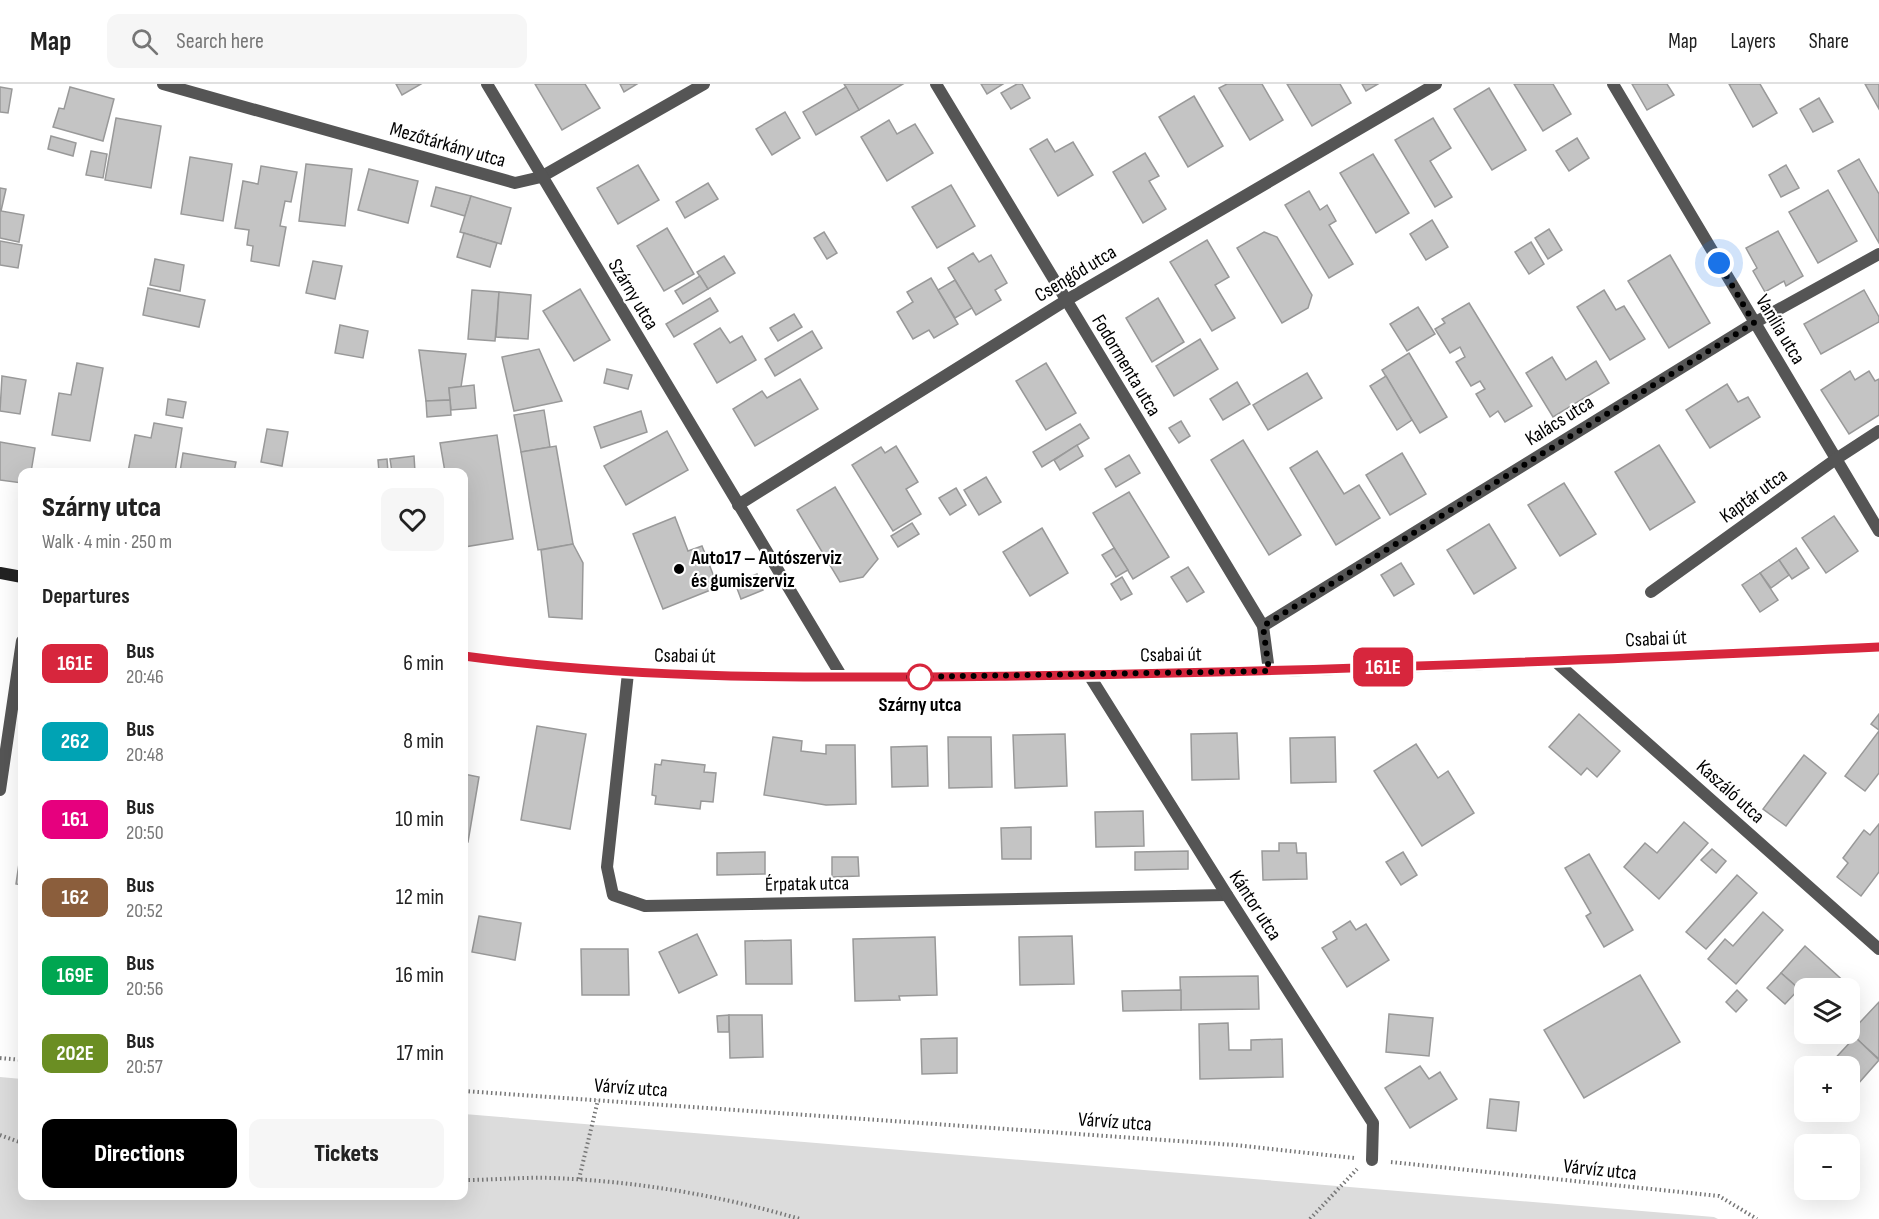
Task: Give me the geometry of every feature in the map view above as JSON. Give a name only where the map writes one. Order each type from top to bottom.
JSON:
[{"type":"main road","points":[[0,573],[18,576]]},
{"type":"main road","name":"Csabai út","points":[[468,657],[520,664],[628,673],[842,677],[1269,671],[1556,662],[1879,647]]},
{"type":"street","name":"Mezőtárkány utca","points":[[163,84],[515,183],[542,177],[704,84]]},
{"type":"street","name":"Szárny utca","points":[[487,84],[842,677]]},
{"type":"street","name":"Fodormenta utca","points":[[936,84],[1263,626],[1269,671]]},
{"type":"street","name":"Csengőd utca","points":[[738,505],[1065,301],[1436,84]]},
{"type":"street","name":"Vanília utca","points":[[1613,84],[1879,531]]},
{"type":"street","name":"Kalács utca","points":[[1263,626],[1754,323],[1879,254]]},
{"type":"street","name":"Kaptár utca","points":[[1651,592],[1836,459],[1879,431]]},
{"type":"street","name":"Kaszáló utca","points":[[1556,662],[1879,949]]},
{"type":"street","points":[[0,790],[18,668]]},
{"type":"street","name":"Érpatak utca","points":[[628,673],[607,867],[613,895],[645,906],[1227,895]]},
{"type":"street","name":"Kántor utca","points":[[1089,675],[1373,1123],[1369,1160]]},
{"type":"path","points":[[0,1058],[18,1060]]},
{"type":"path","name":"Várvíz utca","points":[[468,1091],[1235,1145],[1719,1196],[1757,1219]]},
{"type":"path","points":[[579,1179],[598,1100]]},
{"type":"path","points":[[0,1135],[18,1142]]},
{"type":"path","points":[[1310,1219],[1369,1160]]},
{"type":"path","points":[[468,1180],[579,1179],[673,1189],[734,1201],[800,1219]]},
{"type":"shaded area","points":[[0,1077],[18,1079],[18,1200],[468,1200],[468,1114],[1718,1219],[0,1219]]},
{"type":"building","points":[[396,84],[421,84],[402,95]]},
{"type":"building","points":[[535,84],[585,84],[600,108],[562,130]]},
{"type":"building","points":[[620,84],[637,84],[624,92]]},
{"type":"building","points":[[844,84],[903,84],[859,110]]},
{"type":"building","points":[[981,84],[1003,84],[987,94]]},
{"type":"building","points":[[1017,84],[1022,84],[1030,98],[1011,109],[1001,93]]},
{"type":"building","points":[[1227,84],[1262,84],[1283,120],[1250,140],[1219,88]]},
{"type":"building","points":[[1287,84],[1340,84],[1351,103],[1312,126]]},
{"type":"building","points":[[1362,84],[1378,84],[1366,91]]},
{"type":"building","points":[[1514,84],[1553,84],[1571,114],[1543,131]]},
{"type":"building","points":[[1632,84],[1667,84],[1674,95],[1647,110]]},
{"type":"building","points":[[1729,84],[1760,84],[1777,113],[1753,127]]},
{"type":"building","points":[[1865,84],[1879,84],[1879,109]]},
{"type":"building","points":[[0,87],[12,89],[8,113],[0,112]]},
{"type":"building","points":[[70,87],[114,99],[103,141],[53,127],[59,108],[64,109]]},
{"type":"building","points":[[846,87],[859,110],[816,135],[803,112]]},
{"type":"building","points":[[1489,88],[1526,150],[1492,170],[1454,109]]},
{"type":"building","points":[[1194,96],[1223,146],[1188,167],[1159,117]]},
{"type":"building","points":[[1819,98],[1833,122],[1813,132],[1800,109]]},
{"type":"building","points":[[785,112],[800,138],[772,155],[756,129]]},
{"type":"building","points":[[116,118],[161,126],[151,188],[105,180]]},
{"type":"building","points":[[1433,118],[1451,148],[1430,161],[1452,197],[1435,207],[1395,140]]},
{"type":"building","points":[[889,120],[897,134],[915,124],[933,153],[887,181],[861,137]]},
{"type":"building","points":[[51,136],[76,143],[73,156],[48,149]]},
{"type":"building","points":[[1577,138],[1589,158],[1569,171],[1556,151]]},
{"type":"building","points":[[1047,139],[1055,152],[1073,142],[1093,175],[1058,196],[1030,149]]},
{"type":"building","points":[[91,151],[107,154],[103,178],[86,175]]},
{"type":"building","points":[[1145,153],[1159,176],[1149,181],[1166,209],[1143,223],[1113,172]]},
{"type":"building","points":[[1373,154],[1409,213],[1376,233],[1340,173]]},
{"type":"building","points":[[190,157],[232,164],[223,221],[181,214]]},
{"type":"building","points":[[1859,159],[1879,194],[1879,243],[1838,171]]},
{"type":"building","points":[[306,164],[352,169],[345,226],[299,221]]},
{"type":"building","points":[[638,165],[659,200],[618,224],[597,188]]},
{"type":"building","points":[[1786,165],[1799,188],[1781,197],[1769,175]]},
{"type":"building","points":[[261,166],[297,172],[291,202],[285,201],[280,226],[286,227],[279,266],[251,261],[253,246],[247,245],[249,230],[235,228],[243,181],[258,184]]},
{"type":"building","points":[[369,169],[418,181],[408,223],[358,210]]},
{"type":"building","points":[[708,183],[718,199],[685,218],[676,202]]},
{"type":"building","points":[[951,185],[975,226],[937,248],[912,207]]},
{"type":"building","points":[[436,187],[471,196],[465,216],[431,206]]},
{"type":"building","points":[[0,188],[6,189],[1,211],[24,215],[19,242],[0,238]]},
{"type":"building","points":[[1828,190],[1857,241],[1818,263],[1789,212]]},
{"type":"building","points":[[1309,191],[1320,210],[1327,205],[1336,221],[1329,225],[1353,264],[1329,278],[1285,205]]},
{"type":"building","points":[[471,196],[511,208],[501,244],[460,232]]},
{"type":"building","points":[[1432,220],[1448,247],[1426,260],[1410,234]]},
{"type":"building","points":[[667,228],[694,274],[664,291],[637,246]]},
{"type":"building","points":[[1549,229],[1562,250],[1548,259],[1535,238]]},
{"type":"building","points":[[1778,231],[1803,276],[1786,286],[1784,281],[1765,292],[1753,271],[1757,268],[1746,248]]},
{"type":"building","points":[[824,232],[837,253],[827,259],[814,238]]},
{"type":"building","points":[[1264,232],[1277,237],[1312,295],[1308,308],[1282,323],[1237,248]]},
{"type":"building","points":[[464,233],[497,243],[490,267],[457,257]]},
{"type":"building","points":[[1207,240],[1229,277],[1215,285],[1235,318],[1212,331],[1170,262]]},
{"type":"building","points":[[0,241],[22,245],[18,268],[0,265]]},
{"type":"building","points":[[1531,242],[1544,264],[1529,274],[1515,252]]},
{"type":"building","points":[[973,253],[979,262],[991,255],[1007,283],[995,290],[1001,300],[976,315],[948,268]]},
{"type":"building","points":[[1670,255],[1710,323],[1669,348],[1628,281]]},
{"type":"building","points":[[724,256],[735,273],[708,289],[697,272]]},
{"type":"building","points":[[155,259],[184,265],[180,291],[150,285]]},
{"type":"building","points":[[313,261],[342,266],[335,299],[306,293]]},
{"type":"building","points":[[700,276],[708,289],[683,304],[675,291]]},
{"type":"building","points":[[931,278],[958,324],[934,338],[929,330],[913,339],[897,312],[913,302],[907,292]]},
{"type":"building","points":[[955,280],[972,308],[955,318],[938,290]]},
{"type":"building","points":[[148,288],[205,300],[199,327],[143,315]]},
{"type":"building","points":[[580,289],[610,340],[574,361],[543,311]]},
{"type":"building","points":[[472,290],[499,292],[495,341],[468,339]]},
{"type":"building","points":[[1604,290],[1616,310],[1624,306],[1645,339],[1610,360],[1577,307]]},
{"type":"building","points":[[1864,290],[1879,317],[1879,322],[1821,354],[1804,324]]},
{"type":"building","points":[[499,292],[531,295],[528,339],[496,337]]},
{"type":"building","points":[[710,298],[718,311],[674,337],[666,324]]},
{"type":"building","points":[[1158,298],[1184,342],[1152,362],[1126,318]]},
{"type":"building","points":[[1469,303],[1532,406],[1505,422],[1498,411],[1490,417],[1476,394],[1485,389],[1480,381],[1471,386],[1456,362],[1465,357],[1460,347],[1450,353],[1435,329],[1445,323],[1442,319]]},
{"type":"building","points":[[1418,307],[1435,334],[1407,351],[1390,324]]},
{"type":"building","points":[[794,314],[802,327],[778,341],[770,328]]},
{"type":"building","points":[[340,325],[368,331],[363,358],[335,353]]},
{"type":"building","points":[[720,328],[730,343],[742,336],[756,360],[717,383],[694,344]]},
{"type":"building","points":[[812,331],[822,348],[775,376],[765,359]]},
{"type":"building","points":[[1200,339],[1218,369],[1174,396],[1156,366]]},
{"type":"building","points":[[539,349],[562,401],[514,411],[502,357]]},
{"type":"building","points":[[419,350],[466,354],[461,387],[449,388],[450,400],[426,401]]},
{"type":"building","points":[[1409,353],[1447,417],[1420,433],[1382,370]]},
{"type":"building","points":[[1552,357],[1566,380],[1596,361],[1609,383],[1553,417],[1526,373]]},
{"type":"building","points":[[77,363],[103,368],[90,441],[52,435],[59,393],[71,395]]},
{"type":"building","points":[[1046,363],[1076,413],[1046,430],[1016,381]]},
{"type":"building","points":[[607,369],[632,375],[628,389],[604,383]]},
{"type":"building","points":[[1850,371],[1855,380],[1869,371],[1875,381],[1879,379],[1879,415],[1849,434],[1821,390]]},
{"type":"building","points":[[1307,373],[1322,398],[1268,430],[1253,405]]},
{"type":"building","points":[[2,376],[26,380],[20,414],[0,411]]},
{"type":"building","points":[[1386,376],[1412,420],[1397,430],[1370,386]]},
{"type":"building","points":[[800,379],[818,409],[755,446],[733,409],[762,391],[767,398]]},
{"type":"building","points":[[1237,382],[1250,404],[1223,420],[1210,399]]},
{"type":"building","points":[[1727,384],[1738,402],[1748,397],[1760,417],[1710,448],[1686,410]]},
{"type":"building","points":[[474,385],[476,408],[451,410],[449,388]]},
{"type":"building","points":[[168,399],[186,402],[183,418],[166,415]]},
{"type":"building","points":[[450,400],[451,415],[427,417],[426,401]]},
{"type":"building","points":[[544,410],[550,447],[521,452],[514,415]]},
{"type":"building","points":[[641,411],[647,432],[601,448],[594,427]]},
{"type":"building","points":[[1181,421],[1190,436],[1179,443],[1169,428]]},
{"type":"building","points":[[154,423],[182,428],[176,468],[129,468],[135,435],[151,438]]},
{"type":"building","points":[[1080,424],[1089,438],[1042,467],[1033,452]]},
{"type":"building","points":[[267,429],[288,432],[282,466],[261,462]]},
{"type":"building","points":[[667,431],[688,470],[626,505],[604,466]]},
{"type":"building","points":[[497,435],[513,539],[468,546],[468,468],[444,468],[440,443]]},
{"type":"building","points":[[1243,440],[1301,535],[1269,555],[1211,460]]},
{"type":"building","points":[[0,442],[35,448],[32,468],[18,468],[18,482],[0,480]]},
{"type":"building","points":[[1077,445],[1083,456],[1060,470],[1054,460]]},
{"type":"building","points":[[1659,445],[1695,502],[1650,530],[1615,472]]},
{"type":"building","points":[[556,446],[573,544],[538,550],[521,452]]},
{"type":"building","points":[[896,446],[918,482],[906,489],[921,514],[893,531],[852,465],[881,447],[885,453]]},
{"type":"building","points":[[1317,451],[1344,494],[1359,485],[1380,518],[1336,545],[1290,468]]},
{"type":"building","points":[[183,453],[236,462],[235,468],[181,468]]},
{"type":"building","points":[[1402,453],[1426,494],[1390,515],[1366,475]]},
{"type":"building","points":[[1129,455],[1140,473],[1116,487],[1105,469]]},
{"type":"building","points":[[414,456],[415,468],[391,468],[390,459]]},
{"type":"building","points":[[387,459],[388,468],[379,468],[378,460]]},
{"type":"building","points":[[986,477],[1001,502],[979,515],[964,490]]},
{"type":"building","points":[[1564,483],[1596,534],[1560,556],[1528,505]]},
{"type":"building","points":[[835,487],[878,559],[863,577],[840,582],[797,510]]},
{"type":"building","points":[[956,488],[966,505],[950,515],[939,498]]},
{"type":"building","points":[[1129,492],[1169,557],[1133,579],[1093,513]]},
{"type":"building","points":[[1834,516],[1858,551],[1826,573],[1802,538]]},
{"type":"building","name":"Auto17 – Autószerviz és gumiszerviz","points":[[675,517],[688,551],[702,546],[718,587],[663,609],[633,534]]},
{"type":"building","points":[[912,523],[919,534],[898,547],[891,536]]},
{"type":"building","points":[[1489,524],[1516,568],[1474,594],[1447,550]]},
{"type":"building","points":[[1042,528],[1068,573],[1030,596],[1003,552]]},
{"type":"building","points":[[573,544],[583,563],[582,619],[549,617],[541,550]]},
{"type":"building","points":[[1114,548],[1128,570],[1116,577],[1102,555]]},
{"type":"building","points":[[1796,548],[1809,568],[1792,579],[1779,560]]},
{"type":"building","points":[[1779,560],[1789,575],[1771,588],[1760,573]]},
{"type":"building","points":[[1401,563],[1414,584],[1394,596],[1381,575]]},
{"type":"building","points":[[1188,567],[1204,592],[1187,602],[1171,577]]},
{"type":"building","points":[[1760,573],[1778,600],[1760,612],[1742,585]]},
{"type":"building","points":[[757,574],[763,590],[741,599],[735,583]]},
{"type":"building","points":[[1122,577],[1132,594],[1121,600],[1111,584]]},
{"type":"building","points":[[1579,714],[1620,751],[1597,777],[1587,768],[1581,775],[1549,747]]},
{"type":"building","points":[[1879,714],[1879,730],[1871,724]]},
{"type":"building","points":[[537,726],[586,734],[570,829],[521,820]]},
{"type":"building","points":[[1879,731],[1879,773],[1865,791],[1845,776]]},
{"type":"building","points":[[1237,733],[1239,779],[1192,780],[1191,734]]},
{"type":"building","points":[[1065,734],[1067,786],[1015,788],[1013,735]]},
{"type":"building","points":[[773,737],[802,741],[801,751],[826,754],[826,745],[855,745],[856,804],[826,805],[764,795]]},
{"type":"building","points":[[948,737],[991,737],[992,787],[949,788]]},
{"type":"building","points":[[1335,737],[1336,782],[1291,783],[1290,738]]},
{"type":"building","points":[[1416,744],[1438,778],[1448,771],[1474,813],[1422,846],[1374,771]]},
{"type":"building","points":[[927,746],[928,786],[892,787],[891,747]]},
{"type":"building","points":[[1804,755],[1826,773],[1786,826],[1763,809]]},
{"type":"building","points":[[662,760],[705,765],[704,772],[716,773],[713,802],[701,801],[700,809],[655,804],[656,796],[652,795],[655,764],[661,765]]},
{"type":"building","points":[[468,775],[479,777],[468,842]]},
{"type":"building","points":[[1143,811],[1144,846],[1096,847],[1095,812]]},
{"type":"building","points":[[1684,822],[1708,843],[1659,899],[1624,867],[1645,843],[1657,853]]},
{"type":"building","points":[[1879,824],[1879,872],[1861,896],[1837,877],[1848,863],[1843,858],[1864,830],[1870,835]]},
{"type":"building","points":[[1031,827],[1031,859],[1002,859],[1001,828]]},
{"type":"building","points":[[1279,843],[1296,843],[1297,853],[1306,853],[1307,879],[1263,880],[1262,851],[1279,851]]},
{"type":"building","points":[[1712,849],[1726,861],[1716,873],[1701,860]]},
{"type":"building","points":[[1188,851],[1188,869],[1135,870],[1135,852]]},
{"type":"building","points":[[765,852],[765,874],[717,875],[717,853]]},
{"type":"building","points":[[1403,852],[1417,875],[1401,885],[1386,862]]},
{"type":"building","points":[[1589,854],[1633,930],[1604,947],[1586,916],[1591,913],[1565,868]]},
{"type":"building","points":[[832,857],[858,857],[859,876],[832,877]]},
{"type":"building","points":[[1737,875],[1757,893],[1706,949],[1686,932]]},
{"type":"building","points":[[1763,912],[1783,930],[1736,984],[1708,959],[1725,939],[1733,946]]},
{"type":"building","points":[[479,916],[521,923],[515,960],[472,952]]},
{"type":"building","points":[[1350,921],[1356,930],[1366,924],[1389,960],[1347,987],[1322,948],[1337,939],[1333,932]]},
{"type":"building","points":[[697,934],[717,975],[679,993],[659,952]]},
{"type":"building","points":[[1072,936],[1074,984],[1020,985],[1019,937]]},
{"type":"building","points":[[935,937],[937,995],[899,996],[900,1000],[855,1001],[853,939]]},
{"type":"building","points":[[791,940],[792,984],[746,984],[745,941]]},
{"type":"building","points":[[1805,946],[1840,978],[1794,978],[1794,984],[1781,973]]},
{"type":"building","points":[[581,949],[628,949],[629,995],[582,995]]},
{"type":"building","points":[[1781,973],[1794,985],[1794,994],[1785,1004],[1767,988]]},
{"type":"building","points":[[1640,975],[1680,1042],[1584,1098],[1544,1030]]},
{"type":"building","points":[[1258,976],[1259,1009],[1181,1010],[1180,977]]},
{"type":"building","points":[[1181,990],[1181,1010],[1123,1011],[1122,991]]},
{"type":"building","points":[[1737,990],[1747,1000],[1736,1012],[1726,1002]]},
{"type":"building","points":[[1879,1002],[1879,1059],[1860,1042],[1860,1022]]},
{"type":"building","points":[[1389,1014],[1433,1018],[1429,1056],[1386,1052]]},
{"type":"building","points":[[729,1015],[729,1032],[718,1032],[717,1016]]},
{"type":"building","points":[[729,1015],[762,1015],[763,1057],[730,1058]]},
{"type":"building","points":[[1228,1023],[1229,1050],[1251,1050],[1251,1040],[1282,1039],[1283,1077],[1200,1079],[1199,1024]]},
{"type":"building","points":[[957,1038],[957,1073],[922,1074],[921,1039]]},
{"type":"building","points":[[1860,1042],[1879,1060],[1860,1082],[1860,1056],[1837,1056],[1848,1044],[1860,1044]]},
{"type":"building","points":[[1420,1066],[1429,1079],[1440,1072],[1457,1099],[1410,1128],[1385,1088]]},
{"type":"building","points":[[1490,1099],[1519,1102],[1516,1131],[1487,1128]]},
{"type":"bus line","name":"161E","points":[[468,657],[520,664],[628,673],[842,677],[1269,671],[1579,661],[1879,647]]},
{"type":"place","name":"Auto17 – Autószerviz és gumiszerviz","points":[[679,569]]},
{"type":"place","name":"Szárny utca","points":[[920,677]]},
{"type":"route","points":[[920,677],[909,677],[1269,671],[1263,626],[1754,323],[1719,263]]}]
